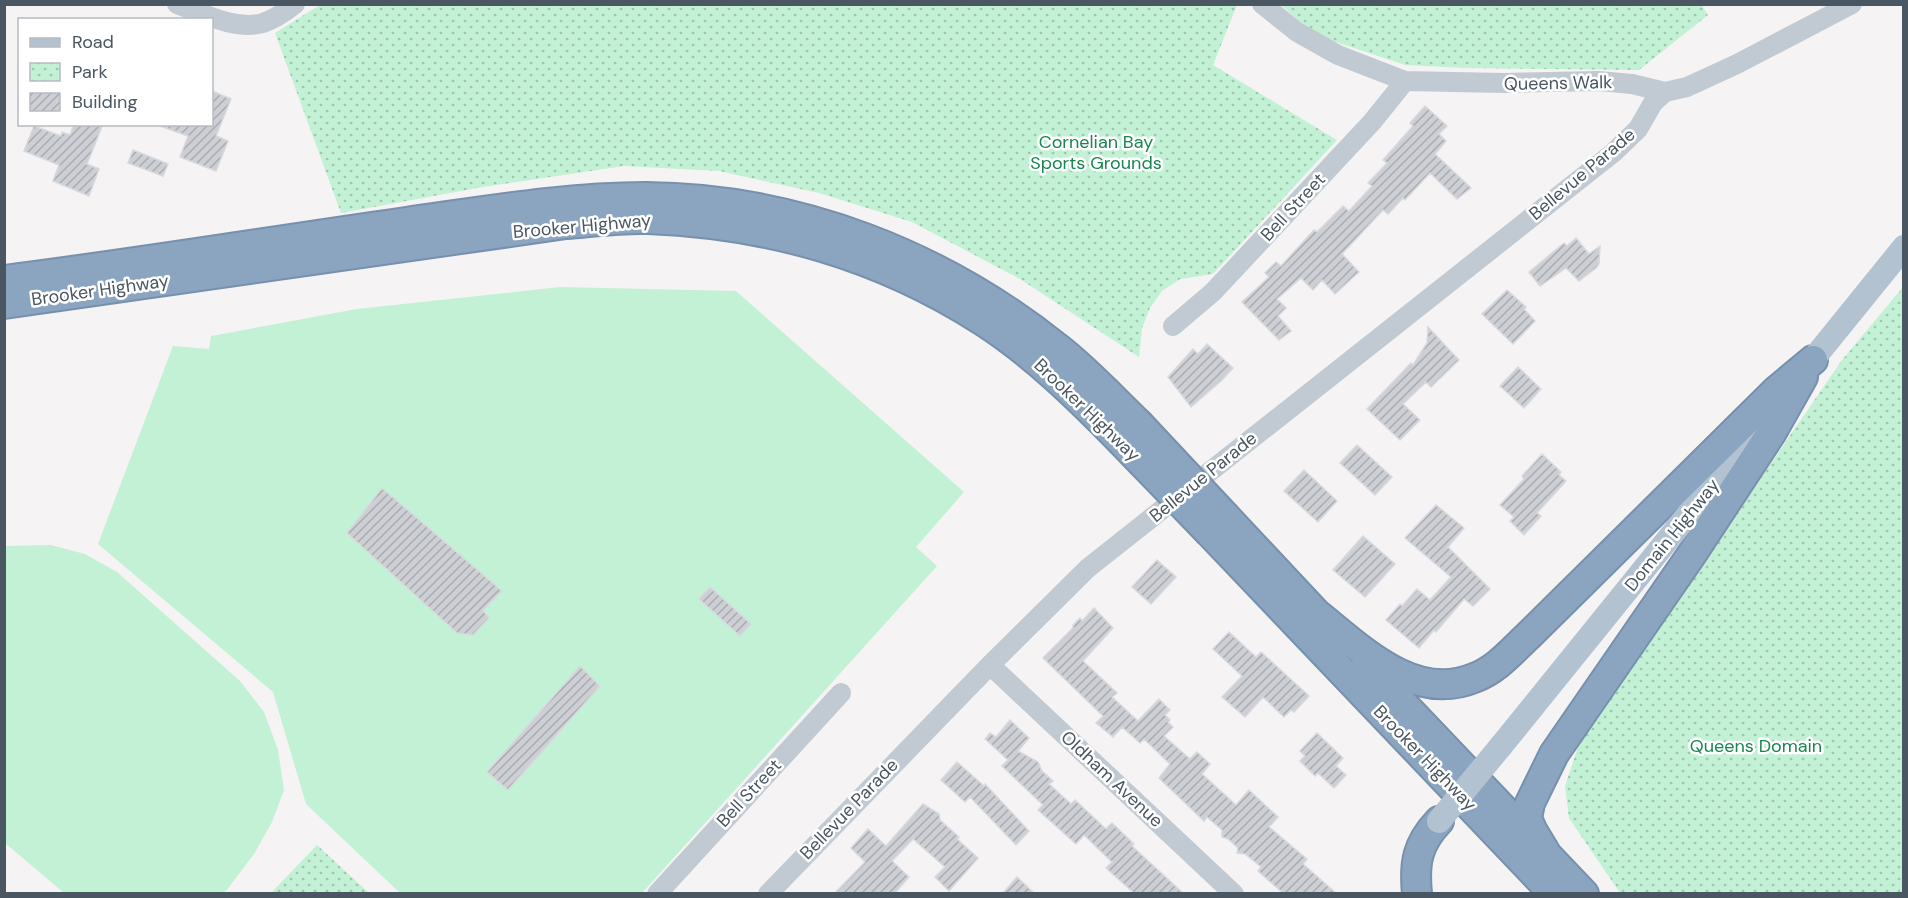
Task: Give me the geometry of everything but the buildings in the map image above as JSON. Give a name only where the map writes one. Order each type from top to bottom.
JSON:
[{"type":"highway","name":"Brooker Highway","points":[[4,280],[544,203],[647,197],[711,201],[771,210],[825,224],[895,249],[957,279],[999,305],[1059,349],[1129,431],[1218,525],[1553,893]]},
{"type":"highway","name":"Brooker Highway","points":[[4,304],[566,224],[646,219],[745,229],[813,243],[834,250],[874,264],[934,292],[985,322],[1042,365],[1075,394],[1129,431]]},
{"type":"highway","points":[[1317,614],[1379,663],[1403,676],[1428,684],[1450,686],[1476,678],[1497,666],[1768,398],[1813,360]]},
{"type":"highway","points":[[1547,855],[1527,818],[1530,803],[1554,754],[1692,554],[1772,432],[1813,360]]},
{"type":"highway","name":"Brooker Highway","points":[[1218,525],[1317,614],[1584,894]]},
{"type":"highway","points":[[1417,894],[1416,870],[1419,852],[1427,834],[1438,821]]},
{"type":"highway","points":[[1430,894],[1428,878],[1431,848],[1438,821]]},
{"type":"main road","name":"Domain Highway","points":[[1438,821],[1904,247]]},
{"type":"street","points":[[177,4],[237,24],[261,24],[295,4]]},
{"type":"street","name":"Queens Walk","points":[[1262,4],[1297,32],[1338,55],[1405,81],[1503,84],[1599,81],[1632,84],[1665,92],[1687,87],[1727,69],[1852,4]]},
{"type":"street","name":"Bell Street","points":[[1173,326],[1213,292],[1372,122],[1405,81]]},
{"type":"street","name":"Bellevue Parade","points":[[768,894],[990,665],[1088,568],[1613,153],[1638,129],[1653,103],[1665,92]]},
{"type":"street","name":"Oldham Avenue","points":[[990,665],[1234,894]]},
{"type":"street","name":"Bell Street","points":[[657,894],[841,693]]},
{"type":"green space","points":[[1701,4],[1708,15],[1639,70],[1405,65],[1315,35],[1281,5]]},
{"type":"green space","name":"Cornelian Bay Sports Grounds","points":[[320,5],[1237,5],[1213,65],[1337,140],[1213,274],[1180,279],[1162,291],[1150,308],[1142,328],[1139,357],[1020,279],[912,222],[819,193],[719,171],[624,166],[483,187],[341,213],[275,33]]},
{"type":"green space","points":[[560,287],[736,291],[964,492],[916,547],[937,566],[642,893],[400,893],[306,804],[273,692],[98,544],[173,346],[209,349],[211,336],[357,309]]},
{"type":"green space","name":"Queens Domain","points":[[1903,287],[1903,893],[1620,893],[1569,818],[1565,786],[1580,741],[1842,360]]},
{"type":"green space","points":[[51,545],[85,554],[117,572],[240,681],[264,712],[278,750],[284,790],[272,822],[254,854],[226,891],[220,893],[64,893],[5,843],[5,546]]},
{"type":"green space","points":[[317,845],[369,893],[271,893]]}]
